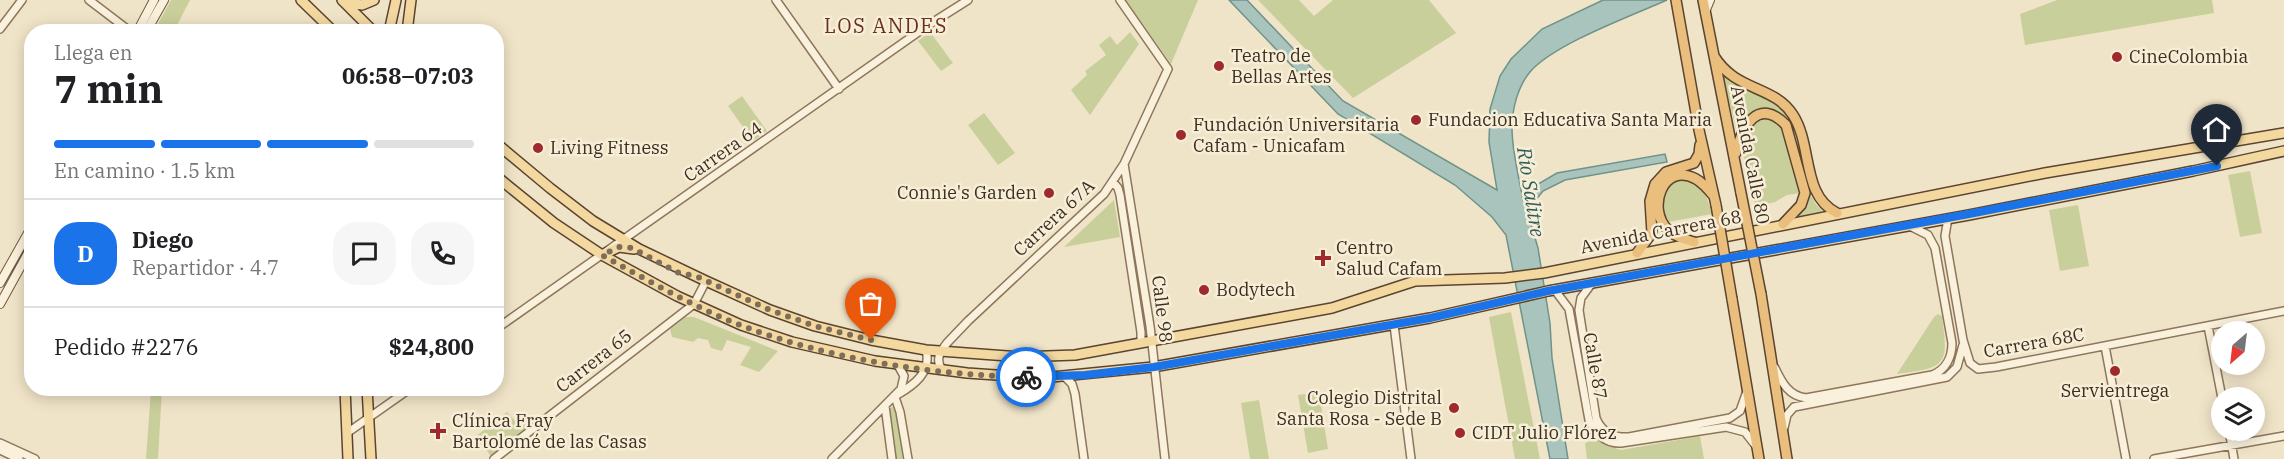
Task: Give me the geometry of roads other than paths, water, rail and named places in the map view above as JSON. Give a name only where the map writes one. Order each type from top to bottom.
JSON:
[{"type":"highway","points":[[1676,0],[1699,130],[1715,200],[1759,454]]},
{"type":"highway","name":"Avenida Calle 80","points":[[1703,0],[1761,294],[1787,459]]},
{"type":"highway","points":[[1714,56],[1727,74],[1778,99],[1791,112],[1800,130],[1816,194],[1826,207],[1837,213]]},
{"type":"highway","points":[[1735,158],[1741,132],[1751,119],[1764,114],[1772,115],[1780,118],[1786,124],[1805,193],[1798,209],[1783,224]]},
{"type":"highway","points":[[1637,253],[1652,233],[1650,201],[1654,184],[1666,172],[1677,167],[1690,166],[1696,161],[1700,150],[1699,130]]},
{"type":"highway","points":[[1694,242],[1674,235],[1663,225],[1657,202],[1661,187],[1670,179],[1684,175],[1698,180],[1715,200]]},
{"type":"main road","points":[[141,24],[154,0]]},
{"type":"main road","points":[[150,24],[164,0]]},
{"type":"main road","points":[[301,0],[326,24]]},
{"type":"main road","points":[[342,0],[362,5],[374,0]]},
{"type":"main road","points":[[342,0],[367,24]]},
{"type":"main road","points":[[391,24],[396,0]]},
{"type":"main road","points":[[1705,12],[1710,0]]},
{"type":"main road","points":[[408,24],[411,5]]},
{"type":"main road","points":[[411,5],[412,24]]},
{"type":"main road","name":"Avenida Carrera 68","points":[[696,276],[753,303],[815,326],[871,340],[926,350],[988,356],[1064,356],[1332,308],[1415,282],[1505,278],[1544,273],[2045,173],[2284,133]]},
{"type":"main road","points":[[504,150],[576,208],[623,239],[696,276]]},
{"type":"main road","name":"Avenida Carrera 68","points":[[504,183],[554,224],[602,255],[694,304],[741,325],[792,342],[847,356],[898,365],[1000,376],[1065,377],[1154,367],[1395,325],[1551,290],[1948,218],[2193,171],[2284,151]]},
{"type":"main road","points":[[0,283],[24,240]]},
{"type":"main road","points":[[602,255],[619,247],[632,248],[679,273],[696,276]]},
{"type":"main road","points":[[0,304],[24,260]]},
{"type":"main road","points":[[345,396],[348,459]]},
{"type":"main road","points":[[368,396],[371,459]]},
{"type":"street","points":[[0,29],[22,0]]},
{"type":"street","points":[[89,0],[120,24]]},
{"type":"street","points":[[776,0],[839,89]]},
{"type":"street","name":"Carrera 64","points":[[504,323],[927,26],[968,0]]},
{"type":"street","name":"Carrera 67A","points":[[941,351],[968,321],[1096,203],[1124,164],[1168,69],[1120,0]]},
{"type":"street","name":"Calle 98","points":[[1124,164],[1151,341],[1164,459]]},
{"type":"street","name":"Calle 98","points":[[1113,182],[1120,195],[1141,343]]},
{"type":"street","points":[[1948,218],[1944,232],[1963,340]]},
{"type":"street","name":"Carrera 68C","points":[[1783,436],[1786,418],[1791,410],[1817,399],[1932,375],[1944,367],[1952,353],[1952,343],[1935,248],[1928,235],[1908,225]]},
{"type":"street","name":"Carrera 65","points":[[494,459],[694,304],[706,281]]},
{"type":"street","name":"Calle 87","points":[[1592,283],[1581,298],[1580,321],[1596,418],[1601,428],[1608,434],[1616,437],[1629,437],[1730,418],[1740,411],[1744,404],[1747,382]]},
{"type":"street","name":"Calle 87","points":[[1551,290],[1569,309],[1589,420],[1599,435],[1611,442],[1621,443],[1726,427],[1745,432],[1759,454]]},
{"type":"street","name":"Carrera 68C","points":[[1963,340],[1966,354],[1973,366],[1982,369],[2284,311]]},
{"type":"street","points":[[1395,325],[1411,459]]},
{"type":"street","points":[[2208,326],[2220,387]]},
{"type":"street","name":"Carrera 68C","points":[[1773,363],[1783,384],[1790,392],[1799,397],[1817,399],[1947,377],[1952,374],[1960,358],[1963,340]]},
{"type":"street","points":[[2105,346],[2126,459]]},
{"type":"street","points":[[832,459],[885,406],[912,386],[926,368],[926,350]]},
{"type":"street","points":[[941,351],[938,361],[942,370]]},
{"type":"street","points":[[898,365],[903,372],[904,381],[895,397],[900,412],[908,459]]},
{"type":"street","points":[[1065,377],[1072,384],[1075,394],[1084,459]]},
{"type":"street","points":[[347,433],[400,396]]},
{"type":"street","points":[[885,406],[892,459]]},
{"type":"street","points":[[2154,459],[2284,436]]},
{"type":"street","points":[[2231,441],[2234,459]]},
{"type":"street","points":[[0,443],[35,459]]},
{"type":"street","points":[[0,450],[19,459]]},
{"type":"water","name":"Río Salitre","points":[[1229,0],[1247,0],[1343,101],[1497,190],[1489,142],[1490,109],[1500,76],[1511,59],[1542,29],[1603,0],[1667,0],[1556,51],[1530,72],[1519,91],[1515,106],[1512,137],[1523,200],[1538,184],[1557,173],[1665,154],[1667,162],[1565,180],[1543,191],[1527,211],[1538,248],[1568,459],[1550,459],[1506,235],[1492,217],[1455,185],[1338,114]]},
{"type":"place","name":"CineColombia","points":[[2117,57]]},
{"type":"place","name":"Teatro de Bellas Artes","points":[[1219,66]]},
{"type":"place","name":"Fundacion Educativa Santa Maria","points":[[1416,120]]},
{"type":"place","name":"Fundación Universitaria Cafam - Unicafam","points":[[1181,135]]},
{"type":"place","name":"Living Fitness","points":[[538,148]]},
{"type":"place","name":"Connie's Garden","points":[[1049,193]]},
{"type":"place","name":"Centro Salud Cafam","points":[[1323,258]]},
{"type":"place","name":"Bodytech","points":[[1204,290]]},
{"type":"place","name":"Servientrega","points":[[2115,371]]},
{"type":"place","name":"Colegio Distrital Santa Rosa - Sede B","points":[[1454,408]]},
{"type":"place","name":"Clínica Fray Bartolomé de las Casas","points":[[438,431]]},
{"type":"place","name":"CIDT Julio Flórez","points":[[1460,433]]},
{"type":"district","name":"LOS ANDES","points":[[886,26]]}]
